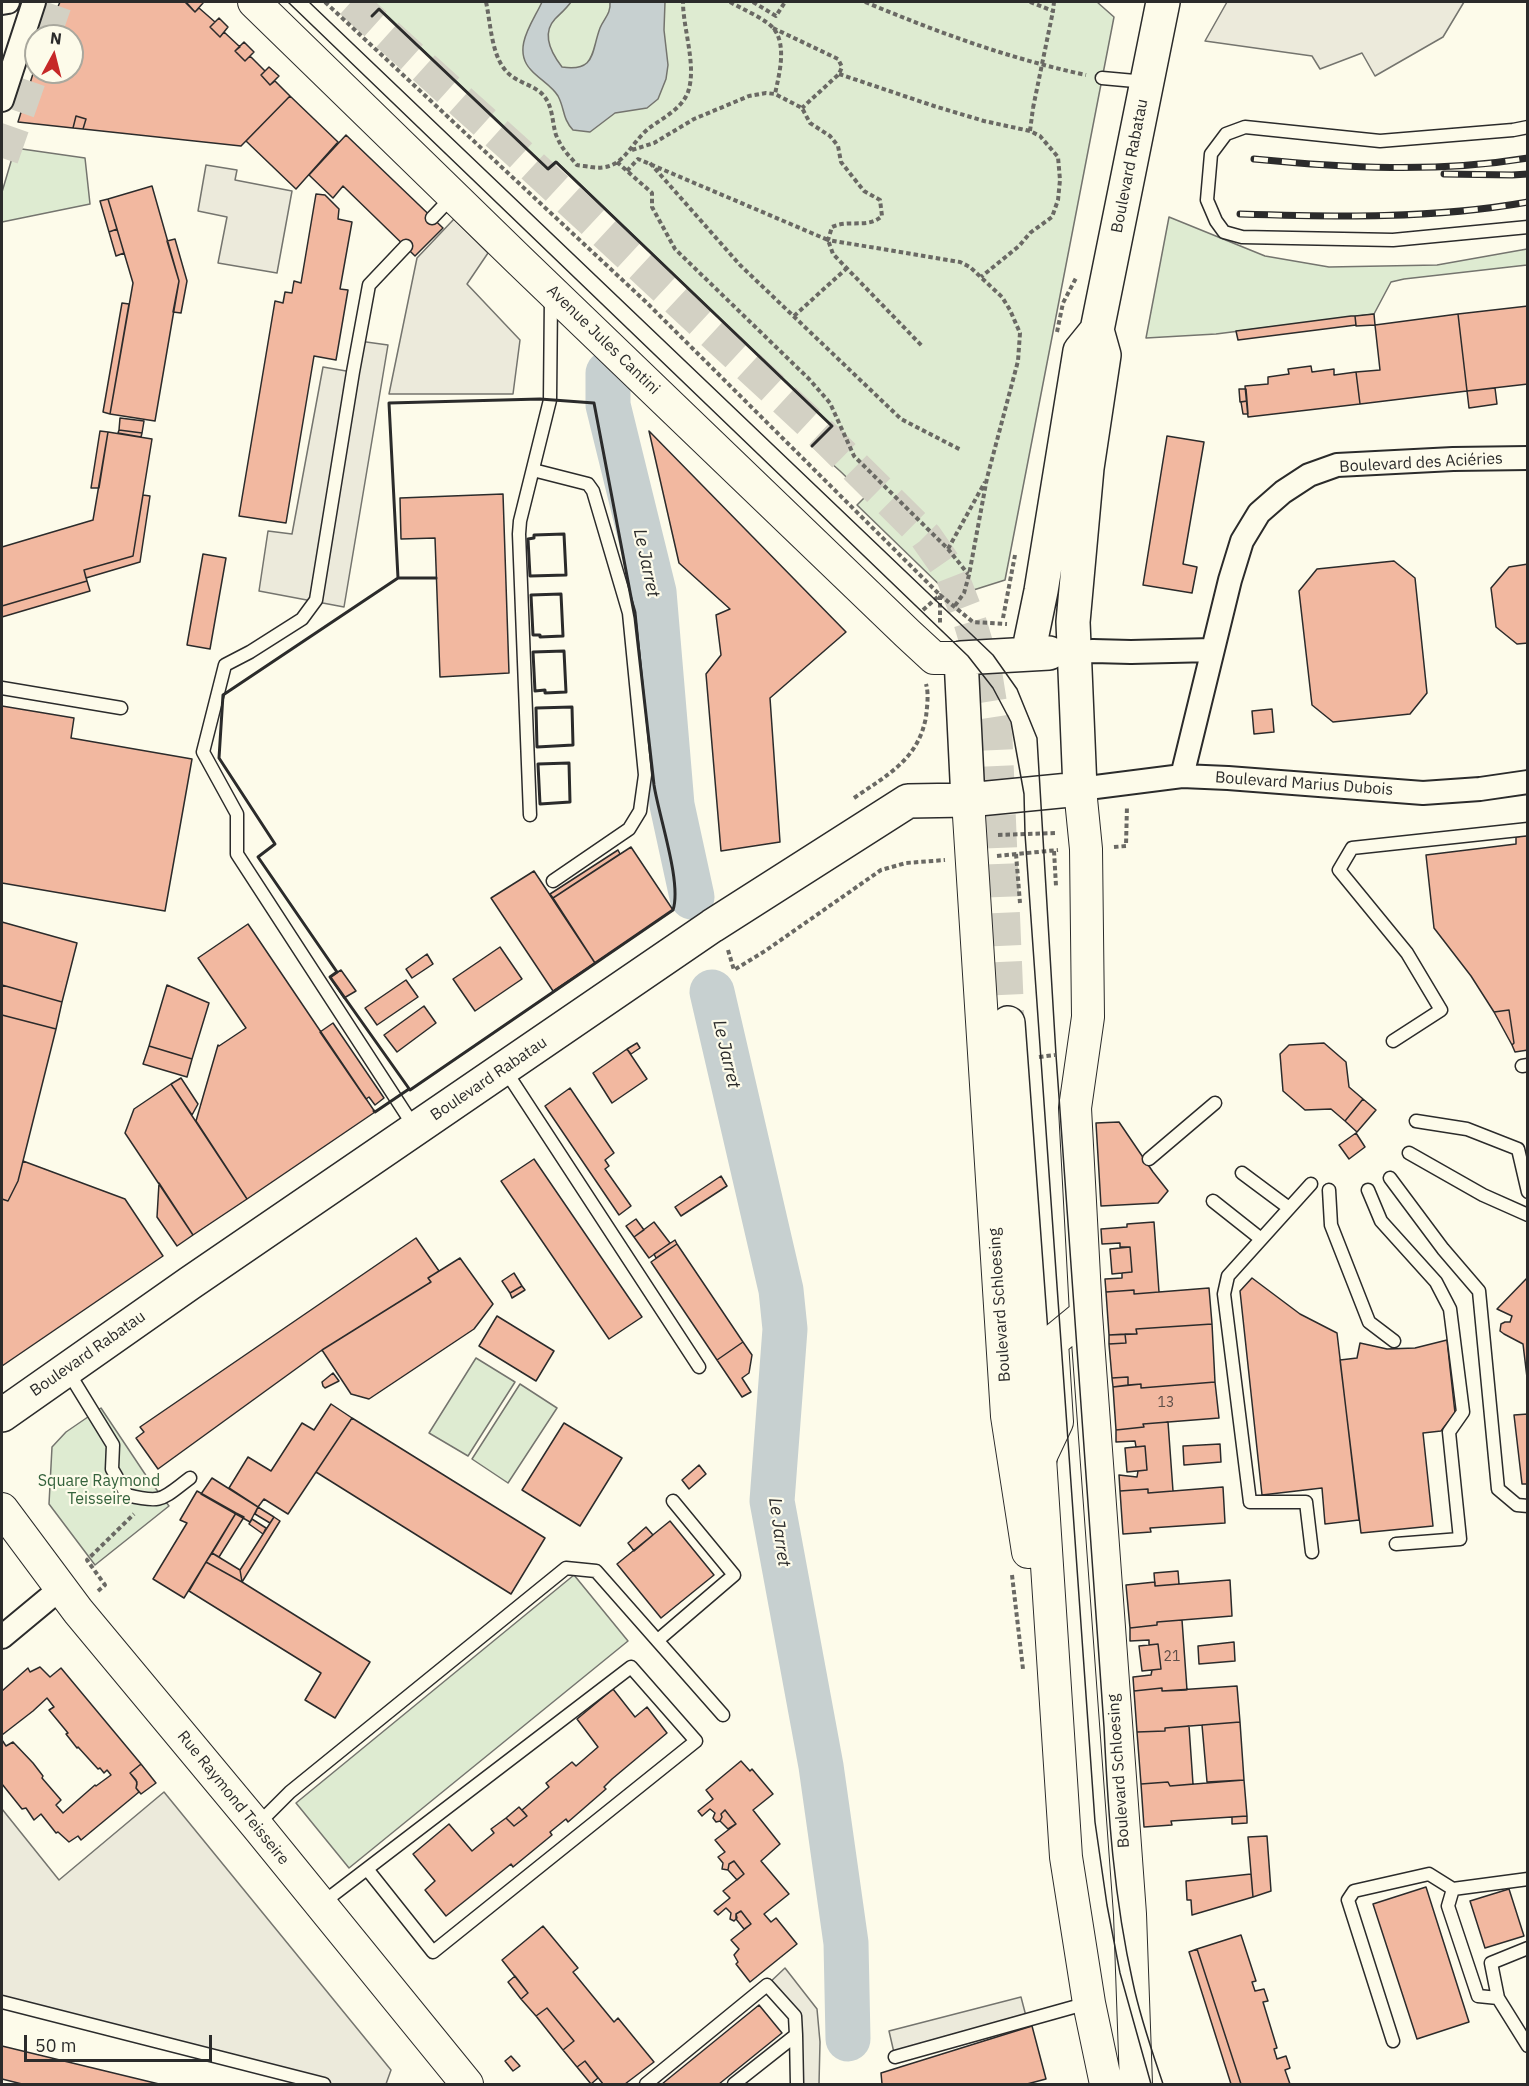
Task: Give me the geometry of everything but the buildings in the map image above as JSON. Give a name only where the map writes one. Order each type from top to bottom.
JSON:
[{"type":"main road","name":"Avenue Jules Cantini","points":[[254,2],[443,207],[551,290],[934,658],[951,658]]},
{"type":"main road","name":"Boulevard Rabatau","points":[[2,1429],[13,1407],[67,1369],[702,933],[908,801],[968,800],[1080,789],[1073,622],[1087,468],[1104,355],[1097,330],[1163,2]]},
{"type":"main road","name":"Boulevard Rabatau","points":[[1028,654],[1041,591],[1080,351],[1097,330]]},
{"type":"main road","points":[[968,800],[951,658],[1074,652]]},
{"type":"main road","name":"Boulevard Schloesing","points":[[1080,789],[1075,841],[1086,849],[1088,1017],[1075,1108],[1086,1314],[1130,1914],[1136,2085]]},
{"type":"main road","name":"Boulevard Schloesing","points":[[968,800],[1007,1416],[1029,1557],[1044,1757],[1063,1804]]},
{"type":"main road","points":[[1008,1023],[1040,1458]]},
{"type":"main road","name":"Boulevard Schloesing","points":[[1086,1314],[1052,1342],[1057,1422],[1040,1458],[1066,1857],[1089,2002],[1106,2085]]},
{"type":"main road","name":"Rue Raymond Teisseire","points":[[2,1509],[70,1599],[467,2085]]},
{"type":"street","points":[[2,3],[8,2]]},
{"type":"street","points":[[2,100],[34,2]]},
{"type":"street","name":"Boulevard des Aciéries","points":[[1182,776],[1230,580],[1242,541],[1259,513],[1283,492],[1309,475],[1337,465],[1527,458]]},
{"type":"street","points":[[1074,652],[1212,650]]},
{"type":"street","name":"Boulevard Marius Dubois","points":[[1080,789],[1182,776],[1423,794],[1527,782]]},
{"type":"street","points":[[2,1637],[70,1599]]},
{"type":"lane","points":[[1102,78],[1147,82]]},
{"type":"lane","points":[[1527,127],[1380,141],[1245,127],[1226,134],[1211,154],[1207,200],[1216,221],[1224,232],[1242,237],[1393,240],[1527,227]]},
{"type":"lane","points":[[406,246],[369,285],[316,600],[302,619],[225,665],[204,752],[237,814],[237,854],[416,1130]]},
{"type":"lane","points":[[530,815],[519,534],[550,400],[551,290]]},
{"type":"lane","points":[[533,470],[588,484],[593,491],[629,613],[645,775],[640,811],[629,829],[553,881]]},
{"type":"lane","points":[[2,688],[121,708]]},
{"type":"lane","points":[[1393,1041],[1441,1010],[1407,953],[1339,870],[1352,848],[1527,829]]},
{"type":"lane","points":[[504,1069],[699,1367]]},
{"type":"lane","points":[[1149,1159],[1215,1103]]},
{"type":"lane","points":[[1416,1121],[1467,1129],[1518,1149],[1527,1192]]},
{"type":"lane","points":[[1408,1153],[1483,1195],[1527,1215]]},
{"type":"lane","points":[[1242,1173],[1289,1208]]},
{"type":"lane","points":[[1390,1178],[1443,1249],[1479,1291],[1498,1489],[1517,1505],[1527,1506]]},
{"type":"lane","points":[[1311,1184],[1228,1276],[1224,1294],[1250,1502],[1306,1502],[1312,1552]]},
{"type":"lane","points":[[1329,1190],[1331,1225],[1369,1322],[1394,1341]]},
{"type":"lane","points":[[1368,1190],[1381,1221],[1436,1282],[1450,1309],[1463,1412],[1449,1432],[1460,1539],[1396,1544]]},
{"type":"lane","points":[[1213,1201],[1261,1239]]},
{"type":"lane","points":[[67,1369],[112,1445],[112,1469],[127,1495],[147,1500],[163,1499],[190,1478]]},
{"type":"lane","points":[[658,1640],[734,1575],[673,1501]]},
{"type":"lane","points":[[256,1826],[290,1792],[566,1568],[596,1571],[723,1715]]},
{"type":"lane","points":[[320,1905],[367,1869],[631,1667],[696,1741],[433,1952],[367,1869]]},
{"type":"lane","points":[[1393,2041],[1348,1900],[1354,1891],[1429,1874],[1453,1889],[1527,1879]]},
{"type":"lane","points":[[1453,1889],[1448,1906],[1478,1996],[1498,1998]]},
{"type":"lane","points":[[1527,1948],[1491,1963],[1498,1998],[1527,2046]]},
{"type":"lane","points":[[646,2085],[767,1984],[795,2016],[797,2085]]},
{"type":"lane","points":[[2,2002],[324,2085]]},
{"type":"lane","points":[[896,2057],[1089,2002]]},
{"type":"lane","points":[[734,2085],[796,2035]]},
{"type":"path","points":[[325,2],[645,302],[940,595],[973,622],[1014,624]]},
{"type":"path","points":[[486,2],[497,55],[502,66],[510,75],[542,93],[548,102],[562,148],[577,165],[602,168],[617,162],[632,150],[646,131],[676,110],[688,92],[690,67],[683,2]]},
{"type":"path","points":[[730,2],[773,28],[838,58],[842,67],[839,74],[802,108]]},
{"type":"path","points":[[753,2],[776,16],[784,2]]},
{"type":"path","points":[[866,2],[949,37],[1009,56],[1102,78]]},
{"type":"path","points":[[1030,2],[1053,11]]},
{"type":"path","points":[[1029,131],[1054,2]]},
{"type":"path","points":[[773,28],[779,39],[780,52],[775,94]]},
{"type":"path","points":[[839,74],[934,106],[1029,131],[1040,136],[1058,157],[1060,180],[1058,200],[1052,217],[1030,233],[1019,246],[981,277]]},
{"type":"path","points":[[632,150],[654,143],[694,119],[749,96],[775,94],[802,108],[810,123],[830,136],[838,146],[841,162],[852,176],[864,190],[880,200],[882,216],[875,223],[841,223],[832,227],[828,240],[833,254],[922,346]]},
{"type":"path","points":[[627,171],[639,159],[828,240],[960,262],[970,267],[1002,297],[1020,333],[1018,361],[987,478],[969,575],[964,593],[954,607]]},
{"type":"path","points":[[617,162],[652,193],[652,207],[675,249],[809,379],[830,403],[854,456],[948,549],[969,575]]},
{"type":"path","points":[[650,163],[740,265],[901,419],[961,450]]},
{"type":"path","points":[[794,317],[847,268]]},
{"type":"path","points":[[948,549],[987,478]]},
{"type":"path","points":[[922,611],[940,595]]},
{"type":"path","points":[[940,595],[951,658]]},
{"type":"path","points":[[970,836],[1075,841]]},
{"type":"path","points":[[1005,855],[1054,851],[1075,841]]},
{"type":"path","points":[[1054,851],[1056,892]]},
{"type":"path","points":[[1016,854],[1020,903]]},
{"type":"path","points":[[1032,1057],[1083,1053]]},
{"type":"path","points":[[70,1599],[105,1584],[87,1560],[147,1500]]},
{"type":"green space","points":[[357,2],[1097,2],[1114,17],[1005,580],[950,595],[857,505],[866,496],[812,446],[831,425],[557,162],[548,169],[380,9],[372,16]]},
{"type":"green space","points":[[15,148],[85,158],[90,204],[2,222],[2,192]]},
{"type":"green space","points":[[1169,217],[1265,256],[1329,267],[1437,265],[1527,249],[1527,265],[1391,282],[1374,314],[1216,334],[1146,338]]},
{"type":"green space","points":[[476,1358],[515,1382],[468,1456],[429,1433]]},
{"type":"green space","points":[[520,1384],[557,1408],[508,1483],[472,1459]]},
{"type":"green space","name":"Square Raymond Teisseire","points":[[101,1408],[169,1506],[95,1565],[49,1504],[52,1447],[66,1432]]},
{"type":"green space","points":[[574,1575],[628,1641],[349,1868],[296,1803]]},
{"type":"shaded area","points":[[542,2],[571,2],[551,25],[548,37],[552,50],[562,67],[573,68],[587,63],[590,58],[600,28],[608,13],[610,2],[665,2],[664,30],[668,65],[666,79],[658,99],[647,108],[615,113],[590,132],[573,130],[567,121],[558,96],[525,62],[523,45]]},
{"type":"shaded area","points":[[1227,2],[1464,2],[1443,37],[1375,76],[1362,53],[1320,69],[1312,56],[1205,41]]},
{"type":"shaded area","points":[[206,165],[237,170],[235,180],[292,191],[277,273],[218,263],[227,217],[198,211]]},
{"type":"shaded area","points":[[454,219],[488,253],[467,284],[520,340],[513,394],[389,394],[417,258]]},
{"type":"shaded area","points":[[359,341],[388,345],[344,607],[259,591],[268,531],[292,534],[323,367],[352,372]]},
{"type":"shaded area","points":[[164,1792],[391,2070],[386,2084],[324,2084],[2,2002],[2,1809],[59,1880]]},
{"type":"shaded area","points":[[785,1968],[817,2009],[820,2042],[819,2084],[796,2084],[795,2016],[767,1985]]},
{"type":"shaded area","points":[[1021,1997],[1027,2020],[895,2057],[889,2031]]},
{"type":"waterway","name":"Le Jarret","points":[[608,373],[608,405],[654,592],[672,805],[692,897]]},
{"type":"waterway","name":"Le Jarret","points":[[712,992],[781,1290],[785,1329],[772,1501],[821,1766],[846,1943],[848,2039]]},
{"type":"tunnel","points":[[48,24],[56,2]]},
{"type":"tunnel","points":[[351,2],[513,148],[825,437],[926,537],[951,573],[970,622],[986,675],[996,738],[1008,1023]]},
{"type":"tunnel","points":[[2,158],[28,84]]},
{"type":"tram line","points":[[288,2],[968,656],[993,688],[1011,722],[1024,794],[1095,1822],[1120,1973],[1151,2084]]},
{"type":"tram line","points":[[309,2],[993,655],[1017,689],[1037,738],[1056,1055],[1113,1856],[1121,1920],[1133,1983],[1163,2084]]},
{"type":"railway","points":[[1254,159],[1391,168],[1460,166],[1528,158]]},
{"type":"railway","points":[[1444,174],[1528,174]]},
{"type":"railway","points":[[1240,214],[1384,216],[1492,208],[1528,202]]},
{"type":"wall","points":[[372,16],[379,9],[548,169],[556,162],[832,426],[812,446]]},
{"type":"wall","points":[[540,399],[594,403],[635,618],[654,785],[675,884],[673,910],[410,1090],[330,977],[337,972],[258,857],[275,844],[219,758],[223,695],[398,578],[389,403],[540,399]]},
{"type":"wall","points":[[564,534],[566,575],[530,576],[528,539],[534,538],[534,535],[564,534]]},
{"type":"wall","points":[[398,578],[436,578]]},
{"type":"wall","points":[[561,594],[563,636],[533,635],[531,595],[561,594]]},
{"type":"wall","points":[[564,651],[566,692],[535,691],[533,652],[564,651]]},
{"type":"wall","points":[[572,707],[573,745],[537,747],[536,708],[572,707]]},
{"type":"wall","points":[[569,763],[570,802],[540,804],[538,764],[569,763]]},
{"type":"wall","points":[[374,1111],[409,1089]]}]
